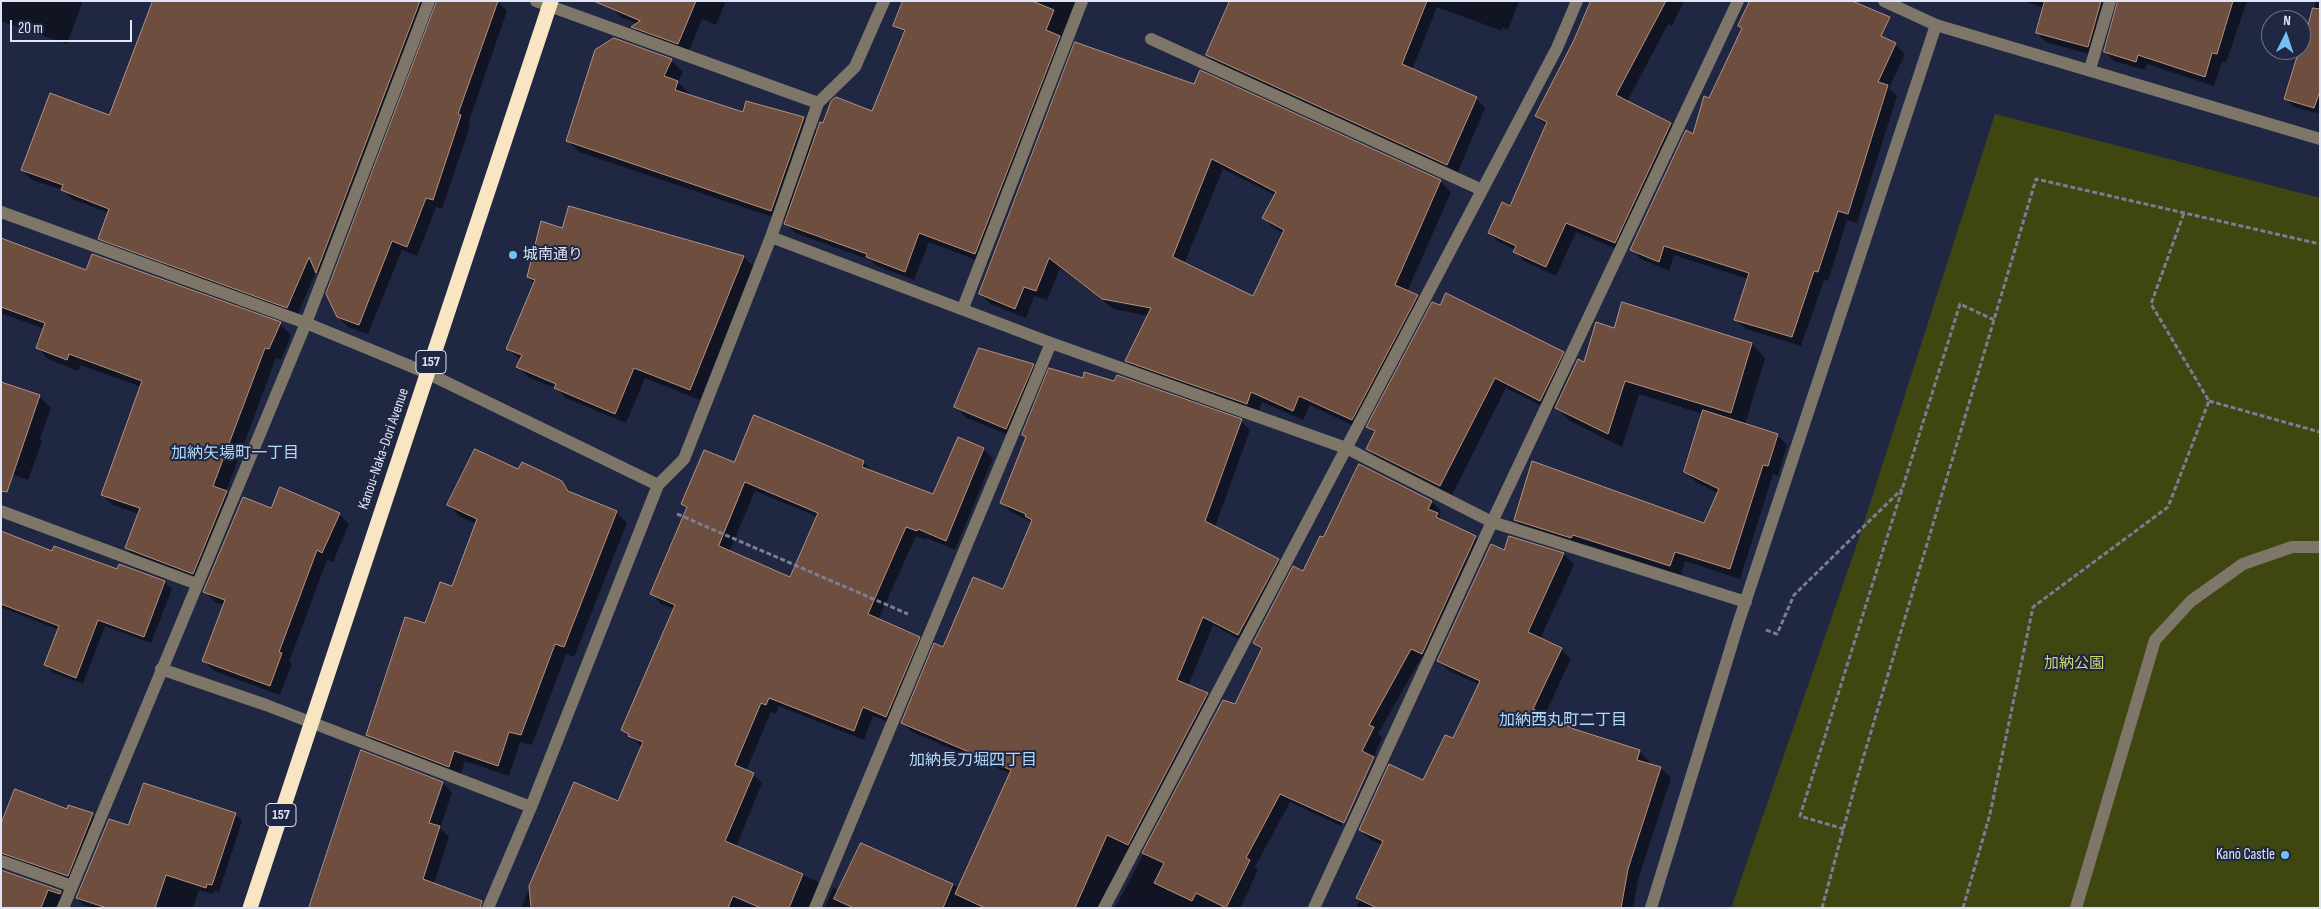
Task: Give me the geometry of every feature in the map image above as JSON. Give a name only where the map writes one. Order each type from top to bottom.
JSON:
[{"type":"highway","name":"Kanou-Naka-Dori Avenue","points":[[250,908],[428,373],[545,3]]},
{"type":"street","points":[[63,908],[306,323],[430,1]]},
{"type":"street","points":[[491,907],[658,485],[684,459],[771,237],[818,103],[855,67],[884,1]]},
{"type":"street","points":[[1104,908],[1557,48],[1577,1]]},
{"type":"street","points":[[1314,908],[1492,522],[1738,1]]},
{"type":"street","points":[[1884,1],[1936,25],[2090,69],[2320,139]]},
{"type":"street","points":[[2090,69],[2110,1]]},
{"type":"street","points":[[962,308],[1079,2]]},
{"type":"street","points":[[545,3],[818,103]]},
{"type":"street","points":[[1651,908],[1739,621],[1936,25]]},
{"type":"street","points":[[1151,39],[1482,190]]},
{"type":"street","points":[[1,212],[306,323],[428,373],[658,485]]},
{"type":"street","points":[[771,237],[1051,343],[1346,448],[1492,522],[1746,602]]},
{"type":"street","points":[[815,908],[1051,343]]},
{"type":"street","points":[[1,511],[197,584]]},
{"type":"street","points":[[2076,908],[2155,640],[2191,601],[2244,564],[2292,547],[2320,547]]},
{"type":"street","points":[[161,669],[311,722],[531,807]]},
{"type":"street","points":[[1,861],[72,886]]},
{"type":"path","points":[[1822,908],[2036,179],[2320,244]]},
{"type":"path","points":[[2184,213],[2151,304],[2209,401],[2320,432]]},
{"type":"path","points":[[1844,829],[1800,816],[1960,304],[1994,320]]},
{"type":"path","points":[[1963,908],[1990,814],[2033,607],[2168,507],[2209,401]]},
{"type":"path","points":[[1739,621],[1777,634],[1794,595],[1903,487]]},
{"type":"path","points":[[652,502],[933,625]]},
{"type":"green space","name":"加納公園","points":[[1995,114],[2320,198],[2320,908],[1731,908],[1858,541]]},
{"type":"building","points":[[153,1],[420,1],[316,273],[309,257],[287,308],[98,239],[109,209],[61,190],[63,185],[21,170],[50,93],[109,115]]},
{"type":"building","points":[[437,1],[498,1],[458,114],[461,115],[433,200],[426,198],[407,247],[392,241],[359,325],[337,317],[326,294]]},
{"type":"building","points":[[594,1],[696,1],[678,44],[631,27],[640,21]]},
{"type":"building","points":[[903,1],[1032,1],[1054,10],[1046,30],[1060,36],[975,254],[919,233],[905,272],[866,257],[867,254],[784,224],[820,122],[823,123],[831,101],[836,97],[872,111],[905,30],[893,26]]},
{"type":"building","points":[[1230,1],[1427,1],[1402,64],[1477,97],[1447,165],[1206,55]]},
{"type":"building","points":[[1591,1],[1666,1],[1616,95],[1671,123],[1615,243],[1566,223],[1546,267],[1513,252],[1516,246],[1488,233],[1502,202],[1510,206],[1547,122],[1535,116],[1574,40]]},
{"type":"building","points":[[1750,1],[1852,1],[1890,17],[1881,36],[1896,43],[1878,82],[1888,85],[1848,214],[1838,211],[1818,272],[1814,271],[1792,337],[1734,320],[1749,273],[1664,246],[1659,262],[1630,250],[1686,130],[1693,134],[1704,96],[1709,98],[1742,28],[1738,26]]},
{"type":"building","points":[[2045,1],[2101,1],[2088,47],[2036,33]]},
{"type":"building","points":[[2118,1],[2233,1],[2217,54],[2212,53],[2205,77],[2138,55],[2136,62],[2104,52]]},
{"type":"building","points":[[2313,8],[2320,9],[2320,91],[2314,108],[2284,99],[2296,60],[2311,60],[2311,15]]},
{"type":"building","points":[[614,38],[672,59],[664,76],[678,81],[675,90],[743,112],[746,101],[804,117],[771,211],[566,141],[595,50]]},
{"type":"building","points":[[1075,42],[1194,84],[1200,70],[1441,180],[1395,285],[1418,295],[1352,420],[1299,396],[1293,411],[1251,392],[1247,404],[1125,361],[1151,308],[1102,299],[1049,258],[1036,291],[1024,287],[1015,309],[979,294]],"holes":[[[1212,159],[1276,192],[1262,218],[1284,230],[1253,296],[1173,257]]]},
{"type":"building","points":[[569,206],[744,256],[690,390],[634,368],[615,414],[554,388],[556,384],[516,367],[522,355],[506,349],[535,280],[527,277],[541,221],[562,228]]},
{"type":"building","points":[[1,238],[86,270],[92,254],[281,322],[269,349],[265,348],[213,486],[227,491],[193,574],[125,548],[140,508],[101,495],[142,381],[69,354],[67,360],[36,348],[45,323],[1,307]]},
{"type":"building","points":[[1446,293],[1564,352],[1540,401],[1495,378],[1440,486],[1366,449],[1375,431],[1366,427],[1432,302],[1440,305]]},
{"type":"building","points":[[1622,302],[1752,343],[1731,413],[1625,381],[1608,434],[1555,408],[1578,359],[1584,362],[1596,322],[1614,328]]},
{"type":"building","points":[[979,348],[1034,364],[1006,429],[954,407]]},
{"type":"building","points":[[1049,368],[1083,378],[1084,372],[1114,381],[1117,375],[1242,419],[1205,521],[1279,559],[1238,635],[1203,617],[1177,680],[1208,693],[1128,845],[1107,835],[1075,908],[985,908],[955,894],[1011,770],[901,723],[934,643],[943,647],[973,577],[1003,589],[1032,520],[1025,516],[1026,514],[1000,503],[1026,437],[1022,435]]},
{"type":"building","points":[[1,382],[40,395],[7,492],[1,491]]},
{"type":"building","points":[[1703,410],[1778,434],[1768,466],[1763,465],[1730,569],[1675,552],[1670,566],[1573,535],[1571,538],[1514,520],[1532,461],[1704,523],[1719,489],[1684,472]]},
{"type":"building","points":[[754,415],[864,461],[862,467],[933,494],[958,437],[984,448],[946,541],[918,529],[917,531],[906,527],[868,614],[920,637],[886,717],[863,707],[854,731],[769,698],[766,705],[761,703],[735,765],[754,773],[725,841],[803,874],[789,908],[761,908],[733,896],[728,908],[531,908],[529,886],[574,782],[618,801],[643,742],[628,736],[629,734],[621,730],[675,605],[650,594],[687,507],[681,504],[704,450],[734,462]],"holes":[[[745,482],[818,513],[790,577],[719,546]]]},
{"type":"building","points":[[475,449],[518,469],[522,462],[562,481],[568,491],[617,511],[564,647],[555,644],[521,735],[509,732],[498,766],[454,751],[449,767],[366,735],[405,617],[425,623],[440,582],[452,586],[477,519],[447,505]]},
{"type":"building","points":[[1359,464],[1432,501],[1428,509],[1438,513],[1436,517],[1476,536],[1422,654],[1411,649],[1369,725],[1374,727],[1362,751],[1374,757],[1344,823],[1280,794],[1246,858],[1250,860],[1226,908],[1196,893],[1192,901],[1154,883],[1164,863],[1142,853],[1223,700],[1235,704],[1262,648],[1253,643],[1293,566],[1303,571],[1320,536],[1323,537]]},
{"type":"building","points":[[280,487],[340,513],[322,553],[317,550],[279,652],[282,653],[270,686],[202,661],[225,600],[203,592],[243,497],[271,508]]},
{"type":"building","points":[[1,531],[52,551],[54,546],[117,569],[119,564],[165,581],[144,637],[98,620],[76,678],[44,665],[59,626],[1,604]]},
{"type":"building","points":[[1509,536],[1564,553],[1528,632],[1562,648],[1533,709],[1574,729],[1640,750],[1637,760],[1661,767],[1628,869],[1621,908],[1377,908],[1356,898],[1383,841],[1359,830],[1389,764],[1423,780],[1445,735],[1453,738],[1480,681],[1437,661],[1491,544],[1504,550]]},
{"type":"building","points":[[361,750],[443,782],[429,823],[440,826],[423,879],[482,901],[480,908],[309,908]]},
{"type":"building","points":[[144,783],[236,813],[212,885],[207,884],[206,888],[166,875],[155,908],[107,908],[76,898],[109,819],[128,825]]},
{"type":"building","points":[[15,789],[67,809],[68,805],[93,813],[68,876],[1,853],[1,824]]},
{"type":"building","points":[[861,843],[953,884],[943,908],[854,908],[834,899]]},
{"type":"building","points":[[1,870],[61,891],[60,894],[48,890],[41,908],[1,908]]},
{"type":"place","name":"城南通り","points":[[513,255]]},
{"type":"place","name":"Kanō Castle","points":[[2285,855]]},
{"type":"district","name":"加納矢場町一丁目","points":[[235,454]]},
{"type":"district","name":"加納西丸町二丁目","points":[[1563,721]]},
{"type":"district","name":"加納長刀堀四丁目","points":[[973,761]]}]
